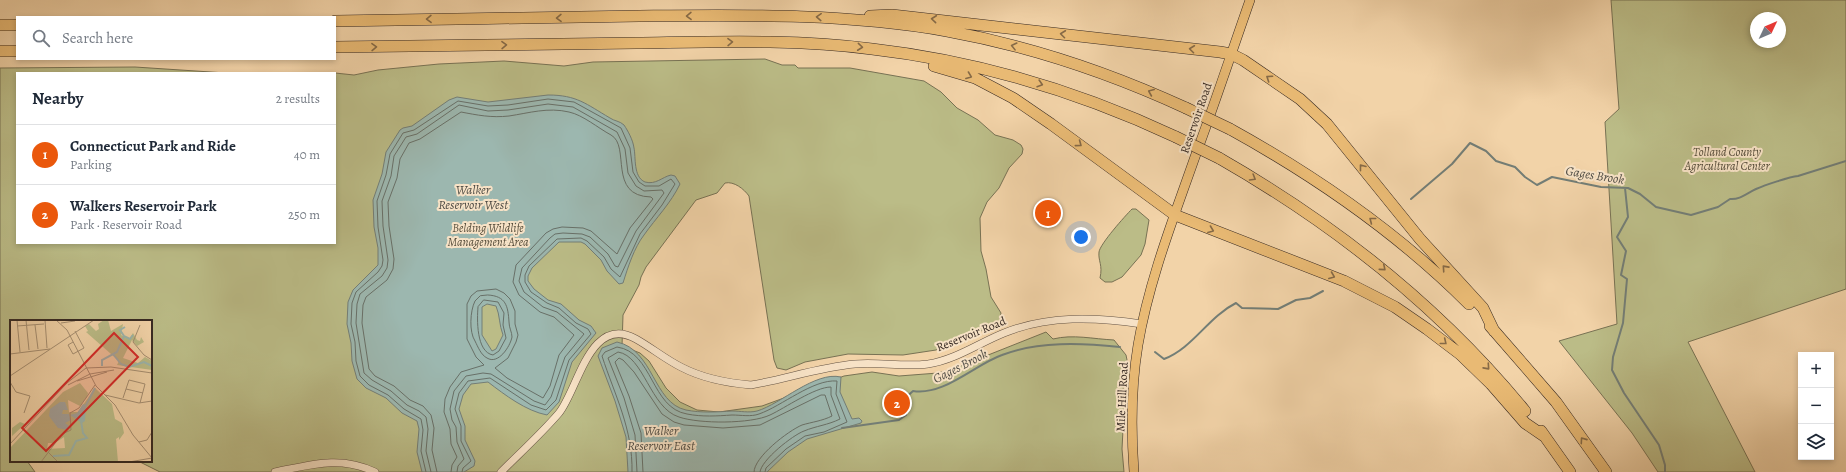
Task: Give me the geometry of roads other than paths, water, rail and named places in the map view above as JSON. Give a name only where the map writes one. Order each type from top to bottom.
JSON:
[{"type":"highway","points":[[336,21],[765,15],[858,19],[946,31],[1022,48],[1112,77],[1186,108],[1230,129],[1299,169],[1356,207],[1431,268],[1494,330],[1556,402],[1606,472]]},
{"type":"highway","points":[[858,19],[875,15],[892,15],[1231,54],[1243,60],[1290,92],[1328,124],[1420,239],[1483,308],[1494,330]]},
{"type":"highway","points":[[0,25],[16,25]]},
{"type":"highway","points":[[336,47],[765,42],[831,44],[907,54],[987,70],[1043,85],[1122,113],[1219,158],[1268,187],[1326,225],[1402,284],[1455,333],[1485,364],[1544,436],[1570,472]]},
{"type":"highway","points":[[0,51],[16,51]]},
{"type":"highway","points":[[907,54],[923,63],[975,78],[1013,98],[1052,124],[1175,215],[1344,281],[1395,307],[1460,354],[1491,384],[1525,423],[1544,436]]},
{"type":"main road","name":"Reservoir Road","points":[[1142,324],[1155,275],[1175,215],[1250,0]]},
{"type":"main road","name":"Mile Hill Road","points":[[1134,472],[1132,433],[1134,386],[1142,324]]},
{"type":"street","name":"Reservoir Road","points":[[501,472],[559,413],[568,398],[586,358],[600,342],[612,336],[627,335],[636,339],[694,373],[735,384],[751,385],[855,364],[929,364],[956,355],[1019,328],[1049,322],[1078,318],[1113,320],[1142,324]]},
{"type":"street","points":[[275,472],[336,461],[354,464],[375,472]]},
{"type":"water","name":"Walker Reservoir West","points":[[548,95],[558,95],[581,101],[624,125],[633,142],[638,176],[641,179],[649,183],[656,182],[671,175],[675,176],[680,184],[672,198],[637,246],[623,283],[619,284],[607,271],[601,260],[581,242],[559,242],[532,268],[528,276],[528,281],[534,289],[548,300],[561,304],[579,320],[591,326],[596,333],[572,362],[559,402],[547,415],[531,410],[488,382],[471,384],[463,395],[459,409],[465,426],[465,440],[475,461],[474,466],[464,472],[422,472],[417,452],[419,429],[417,421],[402,413],[386,398],[366,388],[357,379],[352,361],[351,343],[347,324],[348,302],[353,290],[378,265],[378,248],[374,227],[373,200],[382,174],[386,152],[400,130],[412,126],[449,100],[457,97],[488,102]],"holes":[[[487,304],[496,306],[503,335],[496,349],[492,351],[482,335],[482,307]]]},
{"type":"water","name":"Walker Reservoir East","points":[[617,342],[629,347],[639,355],[666,398],[675,405],[686,410],[697,412],[757,411],[777,402],[809,383],[831,376],[841,377],[840,392],[852,419],[859,418],[862,421],[861,423],[807,439],[788,452],[767,472],[628,472],[626,437],[615,401],[598,356],[602,348]]},
{"type":"waterway","name":"Gages Brook","points":[[1411,199],[1452,164],[1470,143],[1486,151],[1496,161],[1515,167],[1525,177],[1537,185],[1552,177],[1601,187],[1628,188],[1640,194],[1656,207],[1691,215],[1718,207],[1730,199],[1740,197],[1771,183],[1846,161]]},
{"type":"waterway","points":[[1625,188],[1628,217],[1617,237],[1626,251],[1621,275],[1627,279],[1623,323],[1613,357],[1612,370],[1624,393],[1659,445],[1665,465],[1665,472]]},
{"type":"waterway","name":"Gages Brook","points":[[1155,352],[1164,359],[1184,348],[1217,316],[1236,303],[1242,308],[1278,309],[1296,300],[1310,298],[1323,291]]},
{"type":"waterway","name":"Gages Brook","points":[[842,428],[899,420],[906,415],[906,411],[901,402],[913,391],[936,389],[959,379],[991,360],[1016,350],[1060,344],[1120,347]]},
{"type":"place","name":"Connecticut Park and Ride","points":[[1048,213]]},
{"type":"place","name":"Walkers Reservoir Park","points":[[897,403]]},
{"type":"park label","name":"Tolland County Agricultural Center","points":[[1727,159]]},
{"type":"park label","name":"Belding Wildlife Management Area","points":[[488,235]]}]
